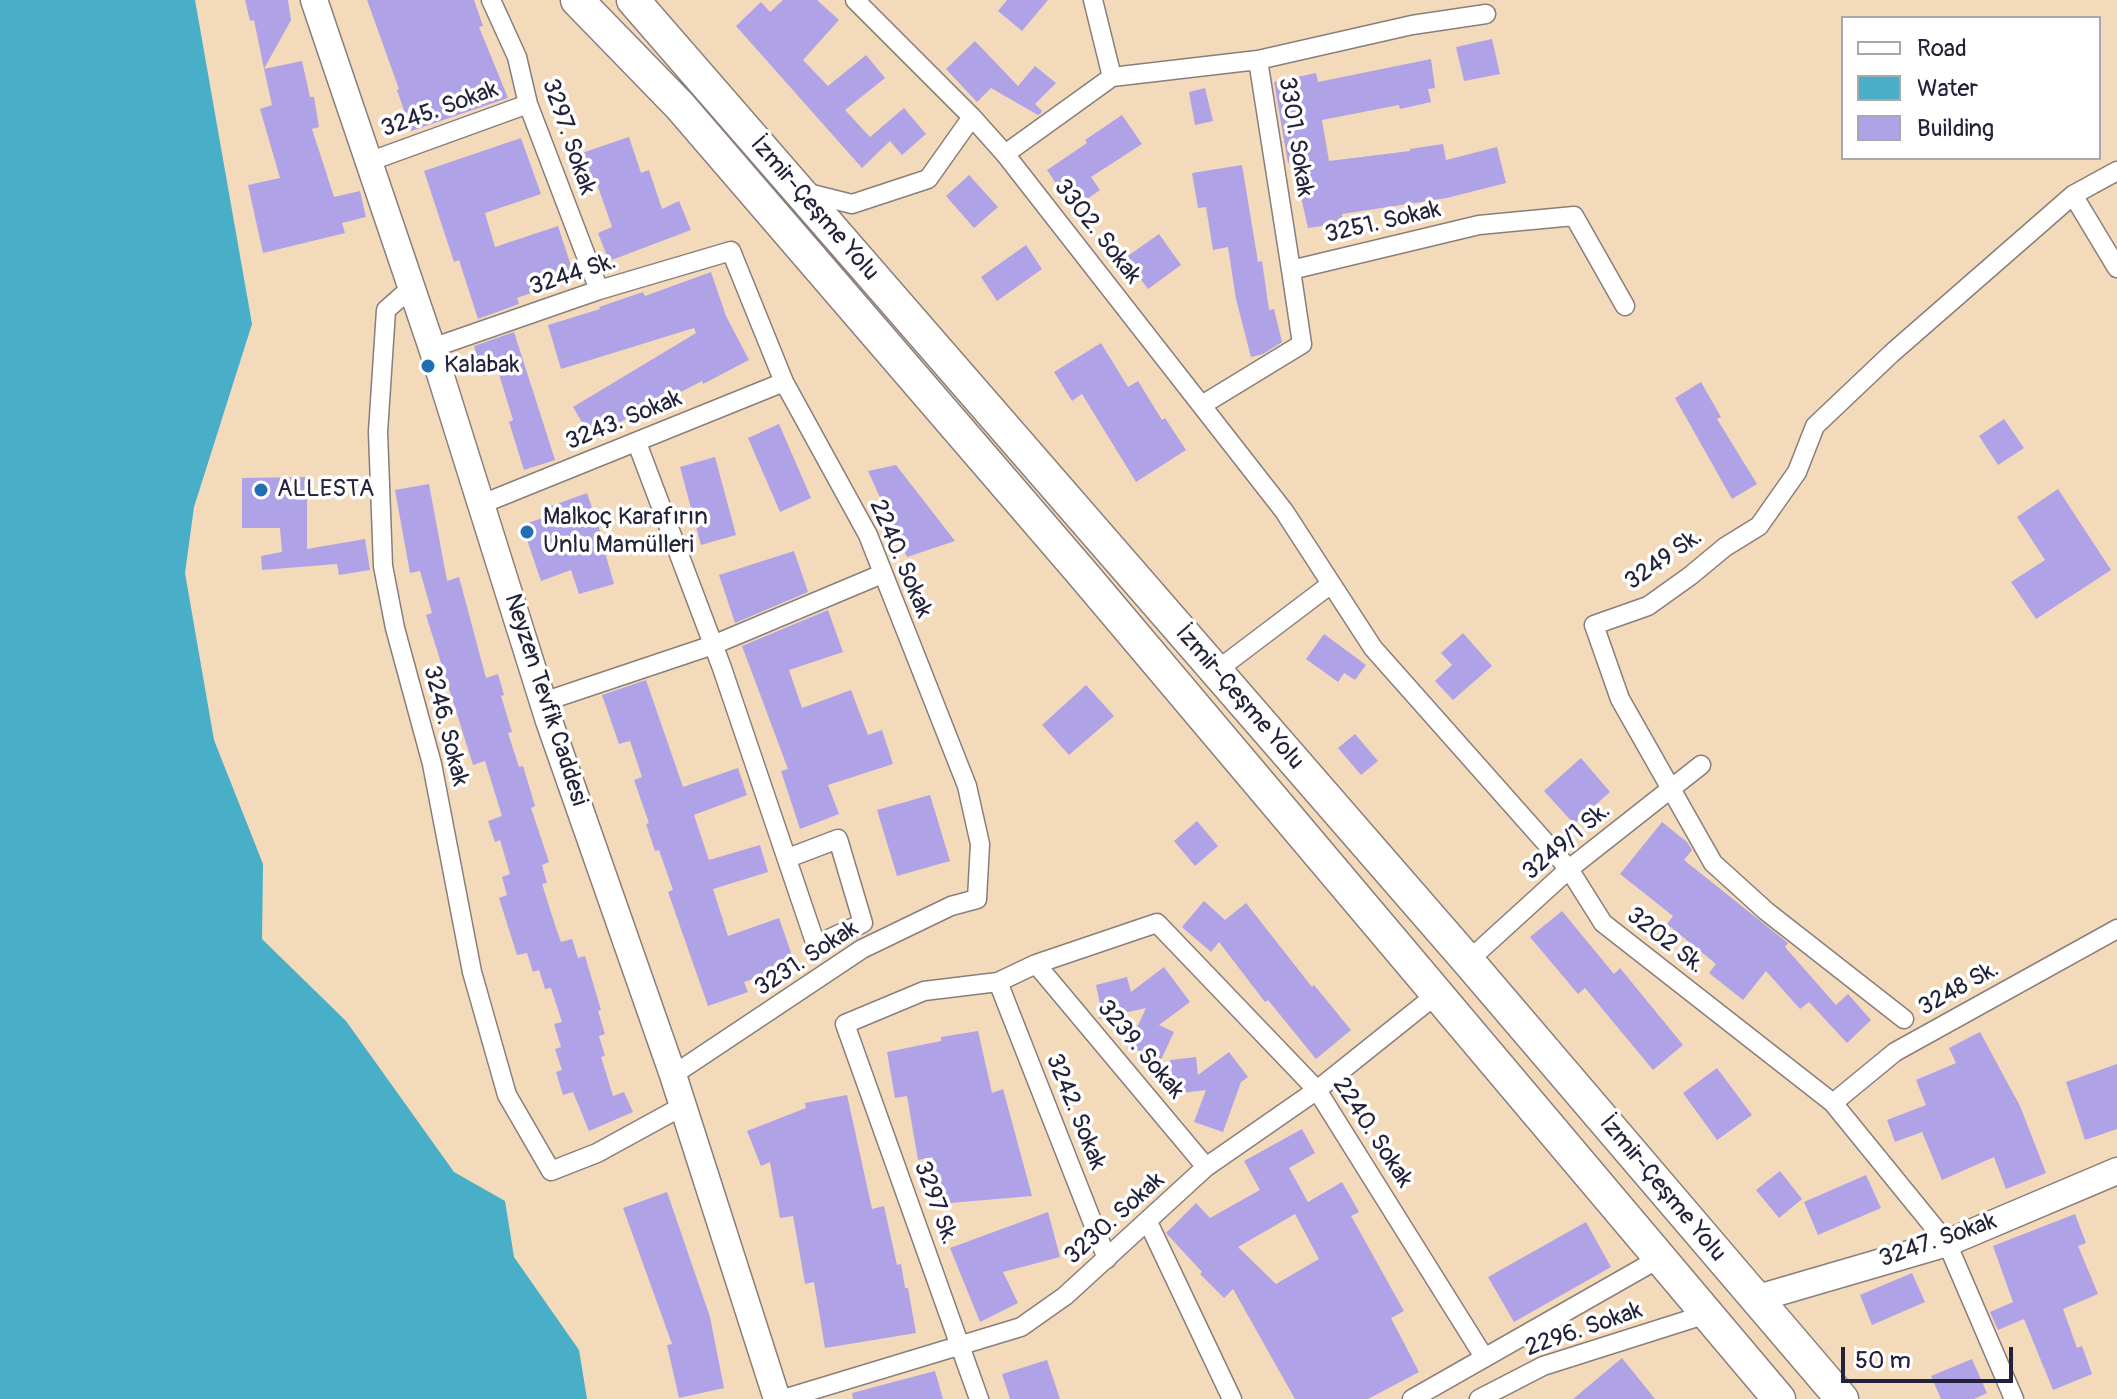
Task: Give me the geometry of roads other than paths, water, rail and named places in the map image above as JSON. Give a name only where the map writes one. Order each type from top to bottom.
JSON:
[{"type":"highway","name":"İzmir-Çeşme Yolu","points":[[577,0],[690,118],[1082,573],[1779,1399]]},
{"type":"highway","name":"İzmir-Çeşme Yolu","points":[[633,0],[1468,961],[1842,1399]]},
{"type":"street","name":"Neyzen Tevfik Caddesi","points":[[314,0],[432,348],[543,702],[673,1075],[681,1107],[780,1399]]},
{"type":"street","name":"3297. Sokak","points":[[491,0],[517,57],[528,104],[599,290]]},
{"type":"street","name":"3302. Sokak","points":[[855,0],[1005,154],[1284,511]]},
{"type":"street","points":[[1093,0],[1112,77]]},
{"type":"street","points":[[1005,154],[1112,77],[1258,60],[1412,25],[1486,14]]},
{"type":"street","name":"3301. Sokak","points":[[1258,60],[1291,270]]},
{"type":"street","name":"3245. Sokak","points":[[368,162],[528,104]]},
{"type":"street","points":[[798,191],[852,204],[928,179],[972,117]]},
{"type":"street","name":"3249 Sk.","points":[[1904,1019],[1766,911],[1713,863],[1620,699],[1594,625],[1648,606],[1725,547],[1759,526],[1797,472],[1815,426],[1892,353],[2073,195],[2117,171]]},
{"type":"street","points":[[2073,195],[2117,268]]},
{"type":"street","name":"3251. Sokak","points":[[1291,270],[1479,225],[1574,216],[1625,306]]},
{"type":"street","name":"3244 Sk.","points":[[432,348],[599,290],[731,251]]},
{"type":"street","name":"2240. Sokak","points":[[731,251],[784,382],[868,535],[967,786],[980,844],[977,899]]},
{"type":"street","points":[[1202,405],[1302,344],[1291,270]]},
{"type":"street","name":"3246. Sokak","points":[[411,288],[386,310],[378,432],[383,566],[395,628],[432,764],[472,972],[507,1095],[551,1171],[597,1153],[681,1107]]},
{"type":"street","name":"3243. Sokak","points":[[482,504],[784,382]]},
{"type":"street","points":[[637,443],[713,645],[816,945],[863,923],[838,839],[788,858]]},
{"type":"street","name":"3202 Sk.","points":[[1284,511],[1373,648],[1569,869],[1603,923],[1833,1103],[1947,1243],[2014,1399]]},
{"type":"street","points":[[543,702],[713,645],[882,574]]},
{"type":"street","points":[[1216,671],[1331,584]]},
{"type":"street","name":"3249/1 Sk.","points":[[1468,961],[1569,869],[1701,765]]},
{"type":"street","name":"3231. Sokak","points":[[673,1075],[862,949],[951,906],[977,899]]},
{"type":"street","name":"2240. Sokak","points":[[1036,964],[1157,923],[1317,1090],[1484,1357]]},
{"type":"street","name":"3248 Sk.","points":[[1833,1103],[1895,1052],[2117,929]]},
{"type":"street","points":[[998,982],[1036,964]]},
{"type":"street","name":"3239. Sokak","points":[[1036,964],[1206,1167]]},
{"type":"street","name":"3297 Sk.","points":[[979,1399],[845,1024],[924,991],[998,982]]},
{"type":"street","name":"3242. Sokak","points":[[998,982],[1107,1259]]},
{"type":"street","name":"3230. Sokak","points":[[780,1399],[1021,1327],[1065,1296],[1206,1167],[1317,1090],[1437,994]]},
{"type":"street","name":"3247. Sokak","points":[[1755,1299],[1947,1243],[2117,1171]]},
{"type":"street","points":[[1148,1222],[1232,1399]]},
{"type":"street","points":[[1412,1399],[1660,1258]]},
{"type":"street","name":"2296. Sokak","points":[[1489,1396],[1543,1366],[1707,1314]]},
{"type":"water","points":[[0,0],[195,0],[252,324],[194,507],[185,573],[214,740],[263,864],[262,939],[346,1021],[454,1172],[505,1201],[514,1257],[579,1350],[587,1399],[0,1399]]},
{"type":"place","name":"Kalabak","points":[[428,366]]},
{"type":"place","name":"ALLESTA","points":[[261,490]]},
{"type":"place","name":"Malkoç Karafırın Unlu Mamülleri","points":[[527,532]]}]
